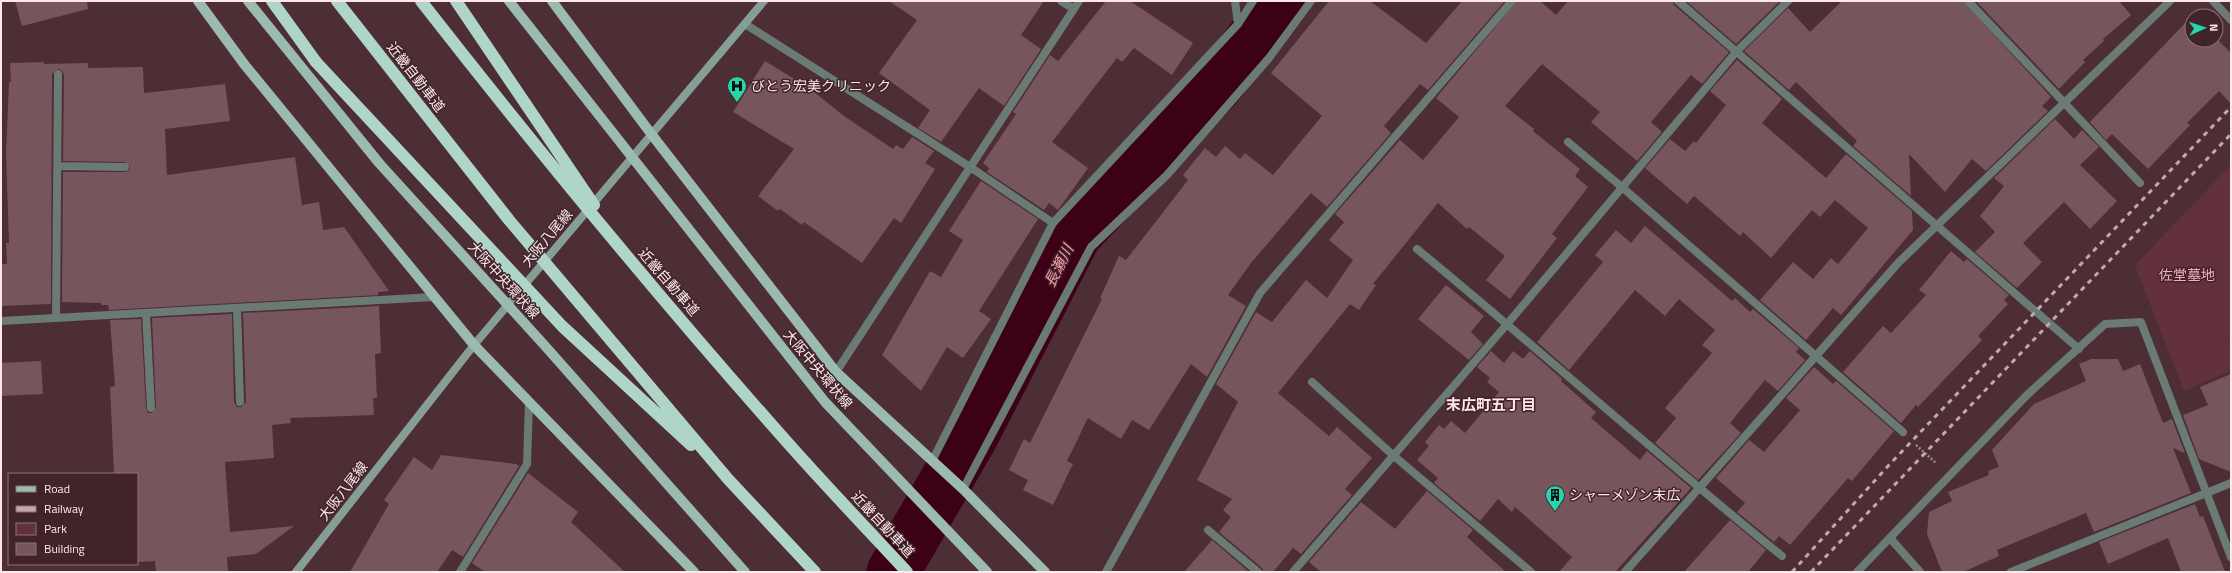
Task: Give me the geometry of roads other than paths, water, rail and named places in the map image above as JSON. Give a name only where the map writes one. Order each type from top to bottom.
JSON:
[{"type":"highway","points":[[272,1],[316,62],[562,326],[728,479]]},
{"type":"highway","name":"近畿自動車道","points":[[337,1],[509,220],[728,479],[815,572]]},
{"type":"highway","name":"近畿自動車道","points":[[421,1],[504,107],[635,266],[788,443],[907,572]]},
{"type":"highway","points":[[456,1],[635,266]]},
{"type":"main road","points":[[198,1],[244,64],[474,345],[694,572]]},
{"type":"main road","name":"大阪中央環状線","points":[[248,1],[379,163],[546,347],[745,572]]},
{"type":"main road","name":"大阪中央環状線","points":[[509,1],[824,402],[987,572]]},
{"type":"main road","points":[[552,1],[652,135],[836,372],[963,489],[1045,572]]},
{"type":"main road","name":"大阪八尾線","points":[[296,572],[474,345],[764,1]]},
{"type":"street","points":[[1061,1],[1074,9]]},
{"type":"street","points":[[836,372],[1079,1]]},
{"type":"street","points":[[1235,1],[1238,24]]},
{"type":"street","points":[[932,461],[1054,223],[1238,24],[1253,1]]},
{"type":"street","points":[[963,489],[1091,247],[1168,175],[1268,58],[1311,1]]},
{"type":"street","points":[[1106,572],[1260,293],[1512,1]]},
{"type":"street","points":[[1678,1],[2078,348]]},
{"type":"street","points":[[1293,572],[1623,188],[1736,51],[1788,1]]},
{"type":"street","points":[[1968,1],[2140,183]]},
{"type":"street","points":[[1625,572],[1899,262],[2170,1]]},
{"type":"street","points":[[2213,1],[2231,20]]},
{"type":"street","points":[[744,24],[970,167],[1054,223]]},
{"type":"street","points":[[56,318],[58,74]]},
{"type":"street","points":[[1568,142],[1623,188],[1815,357],[1903,432]]},
{"type":"street","points":[[58,166],[125,167]]},
{"type":"street","points":[[1417,249],[1508,323],[1699,489],[1782,556]]},
{"type":"street","points":[[1,321],[434,297]]},
{"type":"street","points":[[237,308],[240,402]]},
{"type":"street","points":[[146,313],[151,408]]},
{"type":"street","points":[[1857,572],[2027,395],[2105,324],[2141,322],[2231,557]]},
{"type":"street","points":[[1312,382],[1394,456],[1531,572]]},
{"type":"street","points":[[460,572],[527,464],[529,402]]},
{"type":"street","points":[[2011,572],[2231,483]]},
{"type":"street","points":[[1208,530],[1258,572]]},
{"type":"street","points":[[1890,538],[1920,572]]},
{"type":"waterway","name":"長瀬川","points":[[893,572],[973,434],[1075,235],[1216,86],[1282,1]]},
{"type":"railway","points":[[1792,572],[1889,465],[2231,107]]},
{"type":"railway","points":[[1811,572],[2231,134]]},
{"type":"place","name":"びとう宏美クリニック","points":[[737,103]]},
{"type":"place","name":"シャーメゾン末広","points":[[1555,512]]},
{"type":"district","name":"末広町五丁目","points":[[1491,405]]},
{"type":"park label","name":"佐堂墓地","points":[[2187,275]]}]
